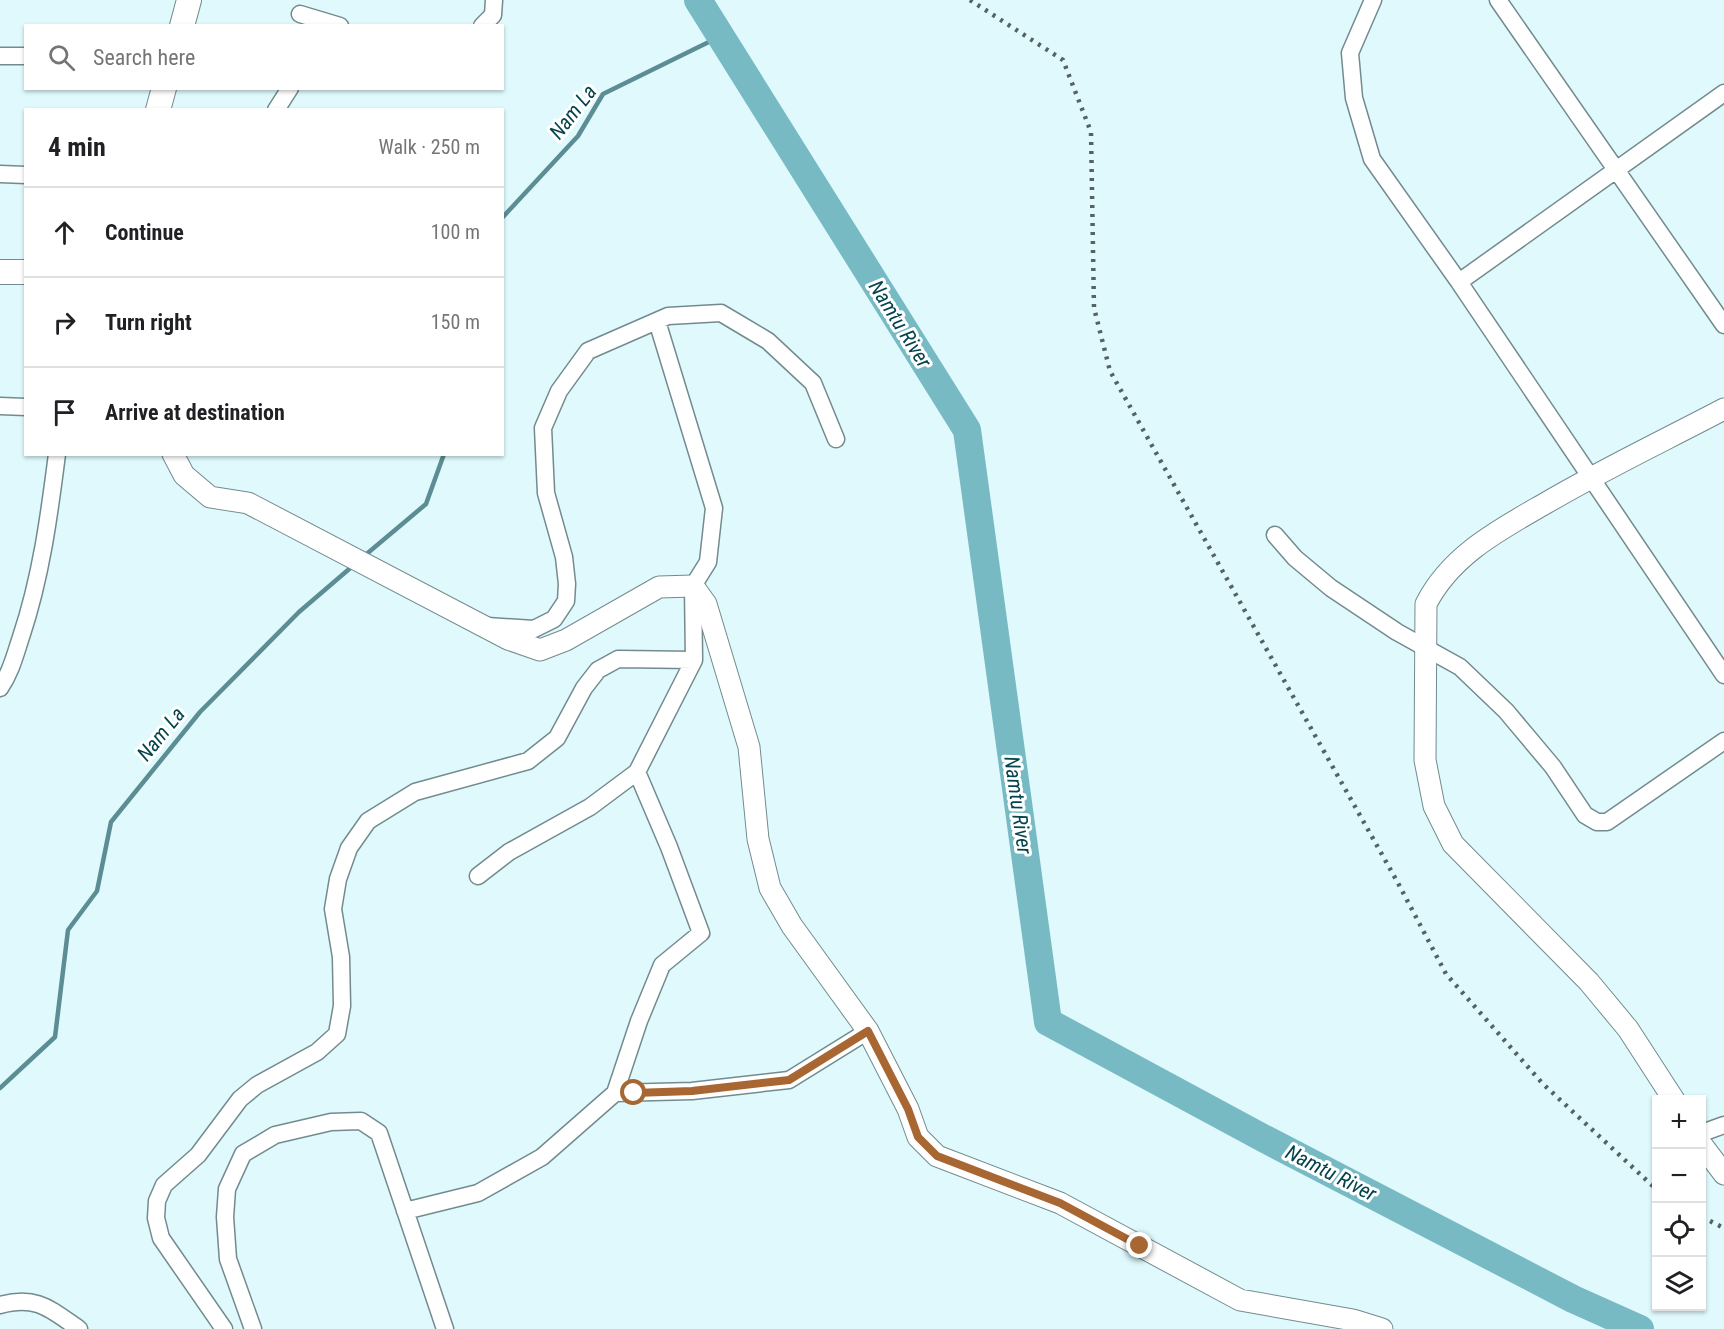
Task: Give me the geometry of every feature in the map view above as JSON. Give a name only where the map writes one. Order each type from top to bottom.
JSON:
[{"type":"main road","points":[[183,24],[189,0]]},
{"type":"main road","points":[[159,108],[163,90]]},
{"type":"main road","points":[[0,272],[24,273]]},
{"type":"street","points":[[484,24],[494,15],[495,0]]},
{"type":"street","points":[[1373,0],[1350,53],[1354,98],[1372,159],[1459,282],[1724,675]]},
{"type":"street","points":[[1498,0],[1724,325]]},
{"type":"street","points":[[301,13],[334,24]]},
{"type":"street","points":[[0,56],[24,56]]},
{"type":"street","points":[[277,108],[289,90]]},
{"type":"street","points":[[1459,282],[1724,93]]},
{"type":"street","points":[[0,174],[24,175]]},
{"type":"street","points":[[482,625],[534,629],[554,620],[566,601],[564,558],[546,493],[543,428],[559,391],[588,351],[668,316],[721,313],[768,341],[813,383],[836,438]]},
{"type":"street","points":[[478,876],[509,852],[590,807],[637,772],[694,660],[693,586],[708,562],[714,508],[657,321]]},
{"type":"street","points":[[0,406],[24,407]]},
{"type":"street","points":[[1671,1095],[1628,1029],[1589,982],[1453,844],[1434,806],[1425,760],[1426,604],[1436,584],[1457,561],[1491,534],[1589,477],[1724,409]]},
{"type":"street","points":[[0,688],[9,675],[32,603],[47,535],[57,456]]},
{"type":"street","points":[[174,456],[184,475],[210,496],[248,503],[508,639],[540,650],[566,640],[659,587],[693,586]]},
{"type":"street","points":[[1275,535],[1295,558],[1331,588],[1425,648],[1460,667],[1506,711],[1553,767],[1585,815],[1597,822],[1607,822],[1724,741]]},
{"type":"street","points":[[693,586],[706,604],[749,747],[758,839],[770,888],[792,926],[868,1031],[908,1109],[918,1137],[937,1156],[1060,1203],[1240,1300],[1353,1320],[1382,1329]]},
{"type":"street","points":[[224,1329],[161,1238],[156,1218],[157,1201],[164,1185],[198,1155],[240,1099],[257,1085],[317,1052],[337,1034],[342,1006],[341,957],[333,909],[338,879],[355,839],[368,821],[415,792],[528,761],[557,738],[584,688],[598,670],[608,664],[618,659],[639,657],[694,660]]},
{"type":"street","points":[[405,1211],[478,1193],[542,1157],[615,1093],[639,1021],[662,965],[700,933],[669,847],[637,772]]},
{"type":"street","points":[[615,1093],[692,1091],[789,1080],[868,1031]]},
{"type":"street","points":[[253,1329],[228,1259],[225,1217],[227,1189],[243,1154],[275,1135],[331,1122],[361,1121],[379,1133],[445,1329]]},
{"type":"street","points":[[1706,1130],[1724,1125]]},
{"type":"street","points":[[1704,1149],[1724,1174]]},
{"type":"street","points":[[0,1305],[18,1300],[42,1304],[79,1329]]},
{"type":"waterway","name":"Namtu River","points":[[698,0],[967,430],[1048,1022],[1263,1138],[1573,1299],[1640,1329]]},
{"type":"waterway","name":"Nam La","points":[[504,216],[578,136],[603,94],[721,36]]},
{"type":"waterway","name":"Nam La","points":[[363,557],[426,504],[443,456]]},
{"type":"waterway","name":"Nam La","points":[[0,1088],[55,1037],[68,930],[97,891],[111,822],[200,712],[299,612],[355,564]]},
{"type":"railway","points":[[970,0],[1063,60],[1091,132],[1094,308],[1110,371],[1398,883],[1446,974],[1542,1083],[1652,1185]]},
{"type":"railway","points":[[1706,1219],[1724,1228]]},
{"type":"route","points":[[634,1093],[692,1091],[789,1080],[868,1031],[908,1109],[918,1137],[937,1156],[1060,1203],[1140,1246]]}]
